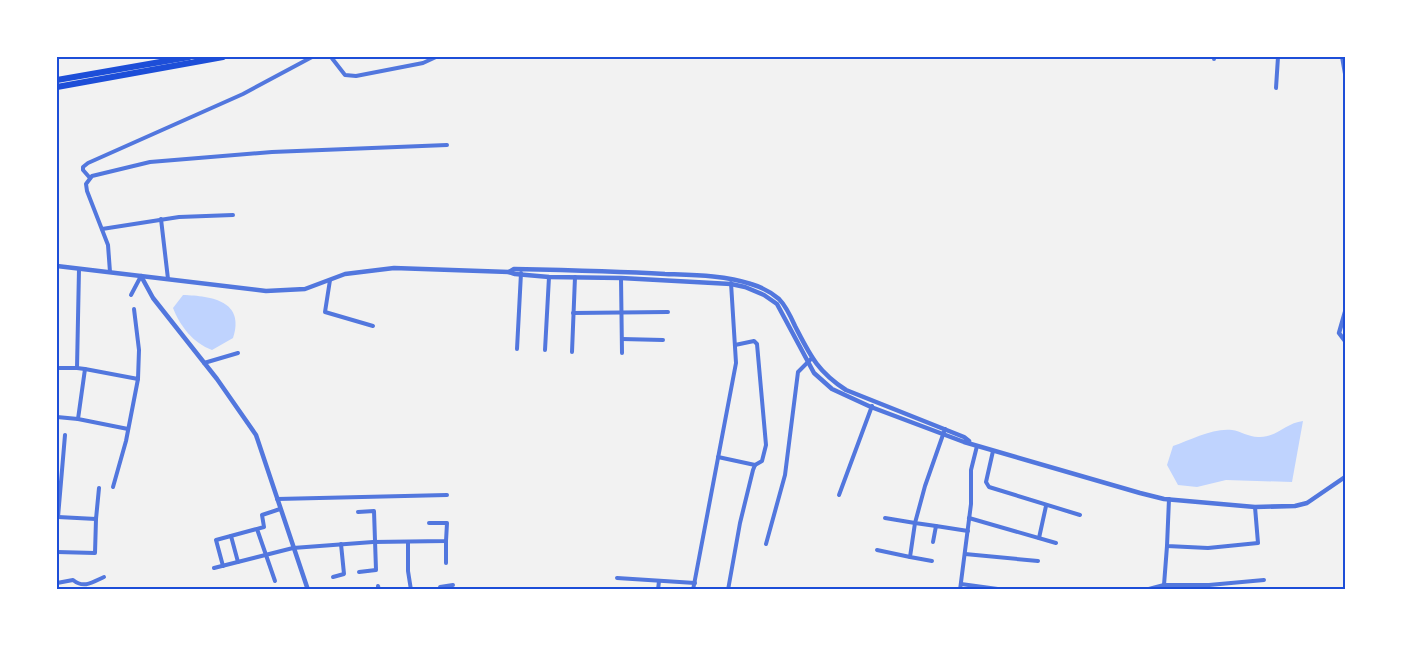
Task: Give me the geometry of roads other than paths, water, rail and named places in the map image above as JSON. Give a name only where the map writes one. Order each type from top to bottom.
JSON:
[{"type":"highway","points":[[57,80],[189,57]]},
{"type":"highway","points":[[57,87],[168,61],[223,57]]},
{"type":"street","points":[[90,178],[83,170],[88,163],[243,93],[312,57]]},
{"type":"street","points":[[331,57],[345,75],[356,76],[423,63],[436,57]]},
{"type":"street","points":[[1276,88],[1278,57]]},
{"type":"street","points":[[1342,57],[1345,74]]},
{"type":"street","points":[[110,272],[108,245],[87,191],[86,184],[92,176],[150,162],[272,152],[447,145]]},
{"type":"street","points":[[102,229],[179,217],[233,215]]},
{"type":"street","points":[[161,219],[168,279]]},
{"type":"street","points":[[57,266],[266,291],[304,289],[345,274],[394,268],[509,272],[614,271],[731,282],[765,289],[778,298],[820,369],[846,390],[873,404]]},
{"type":"street","points":[[77,368],[79,269]]},
{"type":"street","points":[[521,272],[549,277],[731,282],[753,290],[777,304],[814,373],[832,389],[964,437],[977,446],[1140,493],[1169,499],[1255,507],[1303,504],[1345,477]]},
{"type":"street","points":[[517,349],[521,272]]},
{"type":"street","points":[[131,295],[141,276]]},
{"type":"street","points":[[141,276],[153,298],[256,435],[308,590]]},
{"type":"street","points":[[545,350],[549,277]]},
{"type":"street","points":[[572,352],[574,277]]},
{"type":"street","points":[[621,278],[622,353]]},
{"type":"street","points":[[330,280],[325,312],[373,326]]},
{"type":"street","points":[[693,590],[734,384],[736,363],[731,282]]},
{"type":"street","points":[[113,487],[138,379],[139,350],[134,309]]},
{"type":"street","points":[[573,313],[668,312]]},
{"type":"street","points":[[1345,312],[1339,333],[1345,341]]},
{"type":"street","points":[[621,339],[663,340]]},
{"type":"street","points":[[718,457],[755,465],[762,461],[765,445],[757,344],[754,342],[735,345]]},
{"type":"street","points":[[204,363],[238,353]]},
{"type":"street","points":[[766,544],[785,475],[798,372],[812,358]]},
{"type":"street","points":[[57,368],[86,369],[138,379]]},
{"type":"street","points":[[78,419],[86,369]]},
{"type":"street","points":[[839,495],[873,404]]},
{"type":"street","points":[[57,417],[128,429]]},
{"type":"street","points":[[910,557],[915,523],[925,486],[945,432]]},
{"type":"street","points":[[65,435],[59,481],[58,517],[96,519]]},
{"type":"street","points":[[960,590],[968,531],[971,470],[977,446]]},
{"type":"street","points":[[993,451],[986,485],[1080,515]]},
{"type":"street","points":[[728,590],[740,523],[755,465]]},
{"type":"street","points":[[57,552],[95,553],[99,488]]},
{"type":"street","points":[[276,499],[447,495]]},
{"type":"street","points":[[1164,588],[1169,499]]},
{"type":"street","points":[[1039,538],[1046,506]]},
{"type":"street","points":[[1167,546],[1208,548],[1258,543],[1255,507]]},
{"type":"street","points":[[223,566],[216,540],[264,527],[262,515],[280,509]]},
{"type":"street","points":[[358,512],[374,511],[376,570],[359,572]]},
{"type":"street","points":[[885,518],[968,531]]},
{"type":"street","points":[[969,518],[1056,543]]},
{"type":"street","points":[[429,523],[447,523],[446,563]]},
{"type":"street","points":[[933,542],[936,526]]},
{"type":"street","points":[[257,529],[274,581]]},
{"type":"street","points":[[231,536],[238,562]]},
{"type":"street","points":[[214,568],[293,549],[374,542],[446,541]]},
{"type":"street","points":[[408,542],[408,572],[411,590]]},
{"type":"street","points":[[333,577],[344,574],[340,544]]},
{"type":"street","points":[[878,550],[932,561]]},
{"type":"street","points":[[965,554],[1038,561]]},
{"type":"street","points":[[57,583],[74,580],[78,584],[85,585],[104,577]]},
{"type":"street","points":[[617,578],[694,583]]},
{"type":"street","points":[[1145,590],[1264,580]]},
{"type":"street","points":[[658,590],[659,581]]},
{"type":"street","points":[[961,584],[1005,590]]},
{"type":"street","points":[[440,590],[440,587],[453,585]]},
{"type":"water","points":[[183,295],[215,299],[230,308],[235,326],[233,338],[212,350],[193,338],[179,321],[173,308]]},
{"type":"water","points":[[1303,421],[1292,482],[1226,480],[1197,487],[1178,485],[1167,465],[1173,446],[1202,435],[1232,430],[1256,437],[1266,436]]}]
